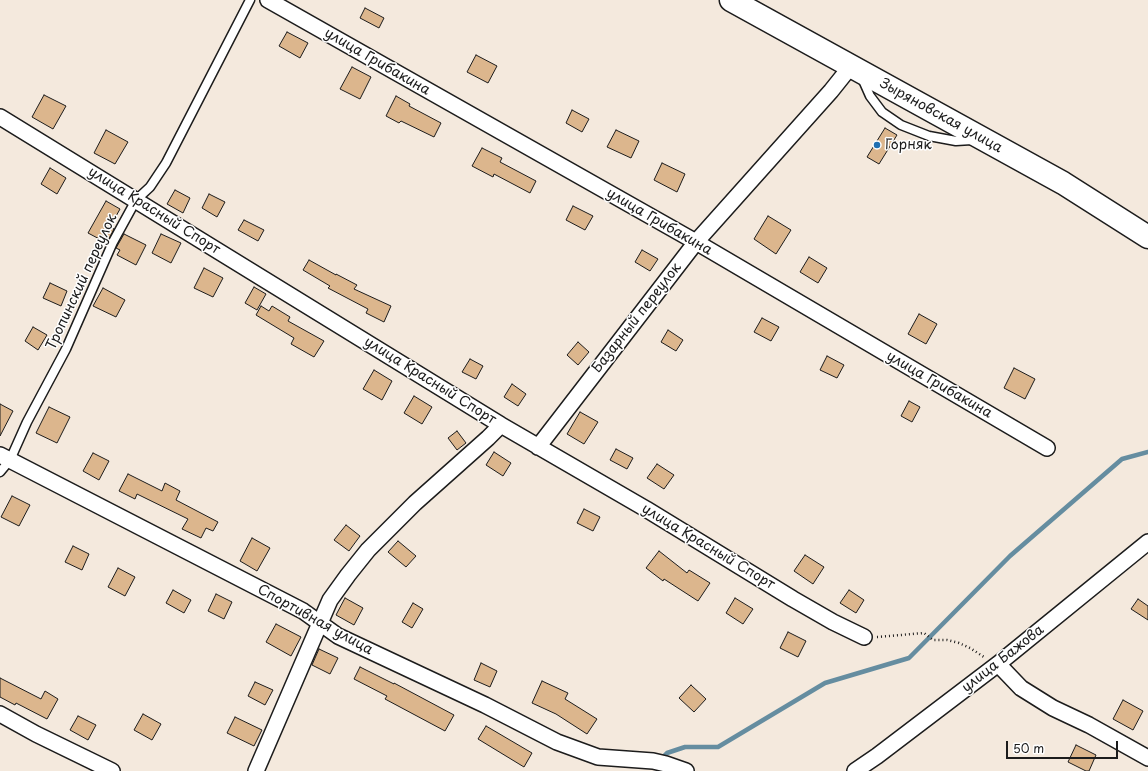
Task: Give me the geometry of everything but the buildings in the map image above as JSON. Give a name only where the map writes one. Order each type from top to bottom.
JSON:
[{"type":"street","name":"улица Грибакина","points":[[268,0],[696,242],[1048,448]]},
{"type":"street","name":"Зыряновская улица","points":[[731,0],[1062,183],[1148,237]]},
{"type":"street","name":"Базарный переулок","points":[[538,447],[696,242],[831,91],[855,68]]},
{"type":"street","name":"улица Красный Спорт","points":[[0,117],[501,425],[646,509],[794,600],[833,622],[864,637]]},
{"type":"street","points":[[256,771],[330,600],[368,550],[415,504],[501,425]]},
{"type":"street","name":"Спортивная улица","points":[[5,457],[303,611],[338,636],[485,705],[557,742],[598,757],[659,762],[686,771]]},
{"type":"street","name":"улица Бажова","points":[[855,771],[998,664],[1148,542]]},
{"type":"street","points":[[998,664],[1021,688],[1053,708],[1089,725],[1148,758]]},
{"type":"street","points":[[0,714],[36,734],[112,771]]},
{"type":"lane","name":"Тропинский переулок","points":[[0,472],[5,457],[27,422],[66,349],[113,242],[136,200],[150,187],[166,163],[250,0]]},
{"type":"path","points":[[864,637],[886,637],[924,633],[933,640],[947,640],[959,643],[998,664]]},
{"type":"waterway","points":[[661,759],[667,753],[685,747],[718,747],[825,683],[909,658],[1010,556],[1122,459],[1148,452]]},
{"type":"place","name":"Горняк","points":[[877,145]]}]
